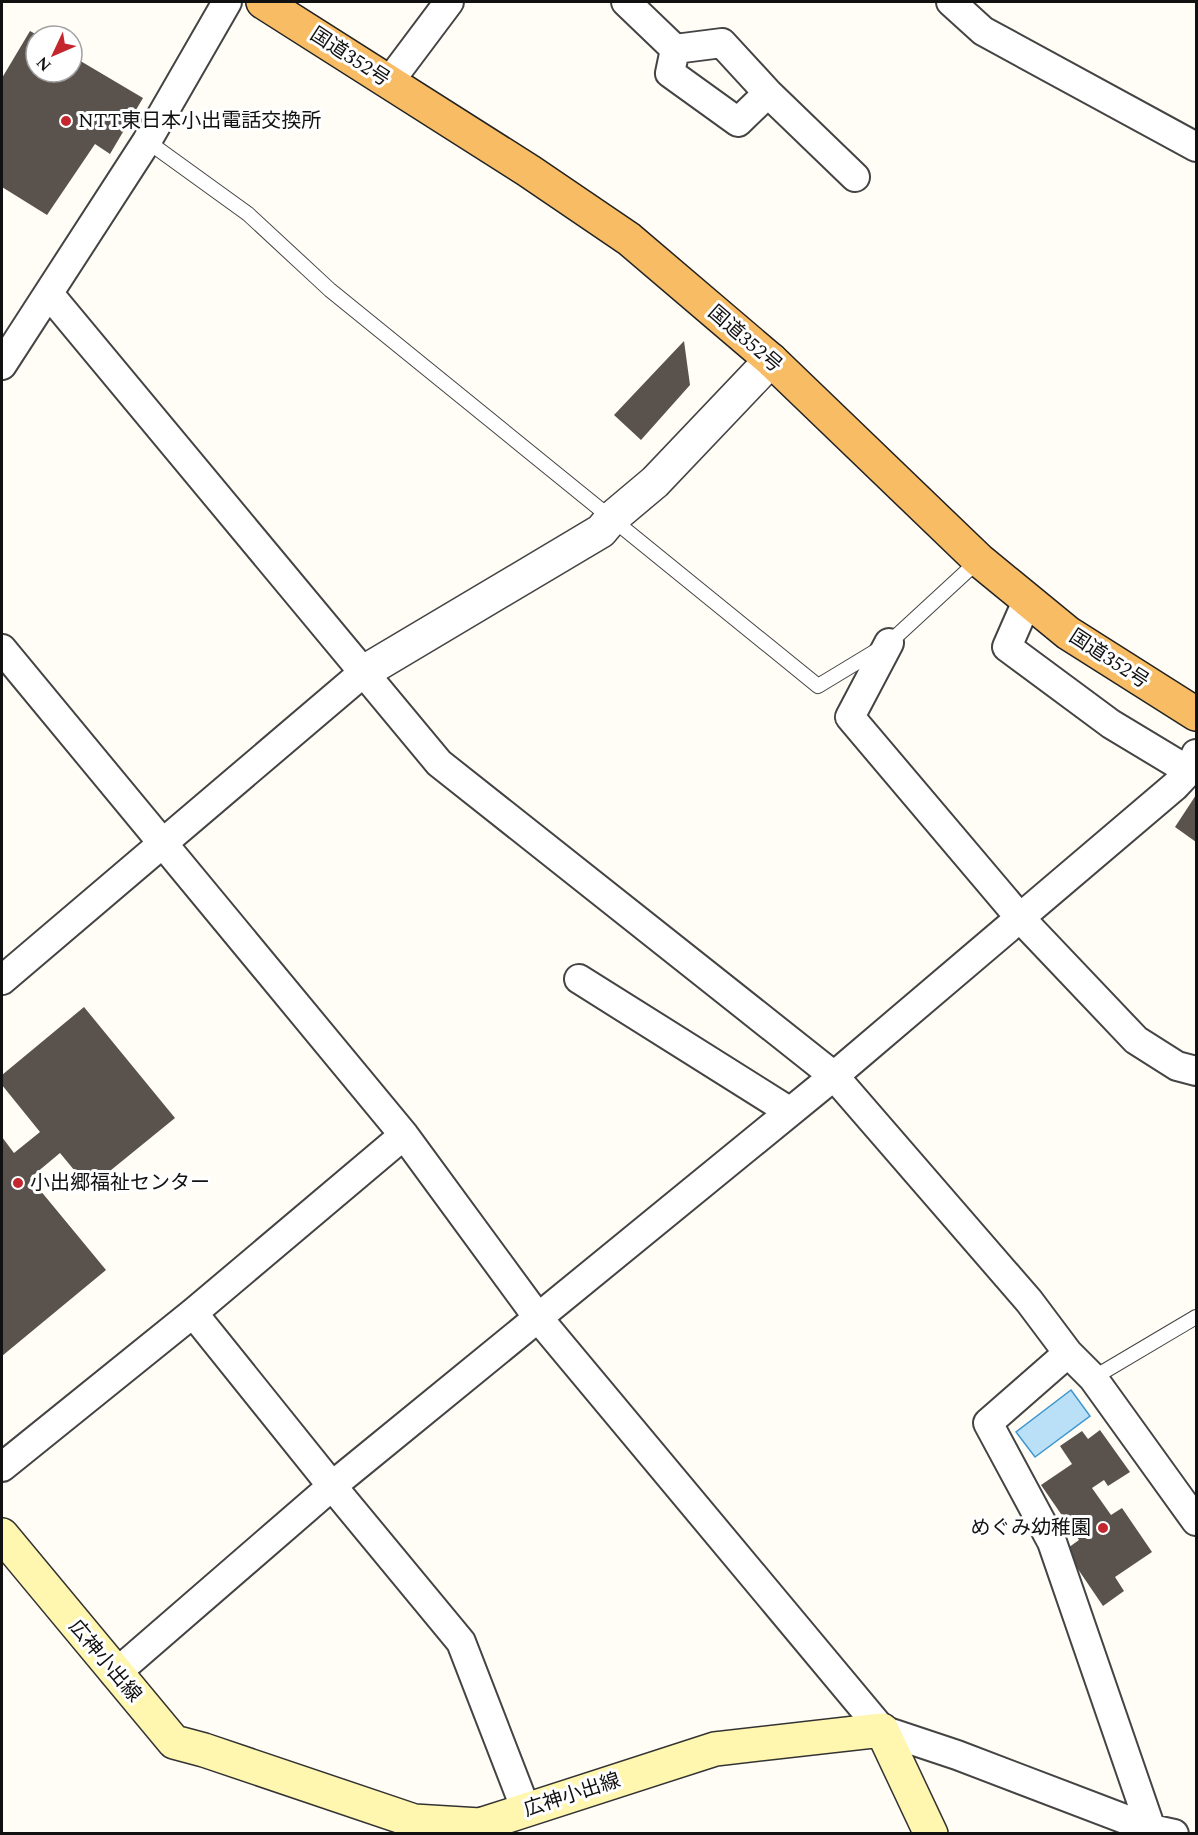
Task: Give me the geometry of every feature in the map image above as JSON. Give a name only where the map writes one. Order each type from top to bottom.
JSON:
[{"type":"highway","name":"国道352号","points":[[263,2],[529,171],[629,239],[771,360],[979,560],[1068,633],[1197,714]]},
{"type":"main road","name":"広神小出線","points":[[2,1535],[115,1674],[174,1742],[414,1821],[480,1825],[715,1749],[882,1730]]},
{"type":"main road","points":[[882,1730],[931,1833]]},
{"type":"street","points":[[2,365],[147,141],[227,2]]},
{"type":"street","points":[[389,82],[449,2]]},
{"type":"street","points":[[626,2],[675,49],[722,44],[768,93],[855,177]]},
{"type":"street","points":[[951,2],[983,31],[1197,147]]},
{"type":"street","points":[[675,49],[670,73],[738,122],[768,93]]},
{"type":"street","points":[[49,294],[439,764],[834,1076],[1029,1301],[1068,1353],[1093,1378],[1197,1521]]},
{"type":"street","points":[[2,980],[364,672],[601,531],[655,482],[771,360]]},
{"type":"street","points":[[115,1674],[332,1486],[834,1076],[1175,786],[1193,763],[1111,724],[1006,647],[1028,599]]},
{"type":"street","points":[[889,644],[850,717],[1021,919],[1136,1040],[1177,1066],[1197,1071]]},
{"type":"street","points":[[2,649],[404,1135],[538,1319],[882,1730],[957,1755],[1163,1831]]},
{"type":"street","points":[[579,979],[789,1111]]},
{"type":"street","points":[[2,1467],[193,1313],[404,1135]]},
{"type":"street","points":[[193,1313],[461,1642],[526,1810]]},
{"type":"street","points":[[1068,1353],[988,1423],[1052,1542],[1163,1831]]},
{"type":"lane","points":[[147,141],[248,214],[330,290],[818,686],[889,644],[979,560]]},
{"type":"lane","points":[[1093,1378],[1197,1317]]},
{"type":"water","points":[[1071,1390],[1090,1416],[1035,1457],[1016,1432]]},
{"type":"building","name":"NTT東日本小出電話交換所","points":[[24,41],[24,84],[84,84],[84,63],[143,98],[110,154],[95,144],[47,215],[2,187],[2,78]]},
{"type":"building","points":[[684,341],[690,385],[641,440],[614,415]]},
{"type":"building","points":[[1196,795],[1196,842],[1175,827]]},
{"type":"building","name":"小出郷福祉センター","points":[[84,1007],[175,1118],[89,1188],[60,1153],[30,1178],[106,1270],[2,1356],[2,1137],[14,1153],[40,1132],[2,1085],[2,1075]]},
{"type":"building","name":"めぐみ幼稚園","points":[[1100,1430],[1130,1472],[1108,1486],[1104,1480],[1092,1488],[1111,1515],[1122,1508],[1152,1552],[1115,1577],[1124,1591],[1103,1606],[1065,1550],[1079,1540],[1041,1485],[1072,1464],[1060,1446],[1082,1431],[1088,1439]]},
{"type":"place","name":"NTT東日本小出電話交換所","points":[[66,121]]},
{"type":"place","name":"小出郷福祉センター","points":[[18,1183]]},
{"type":"place","name":"めぐみ幼稚園","points":[[1103,1528]]}]
